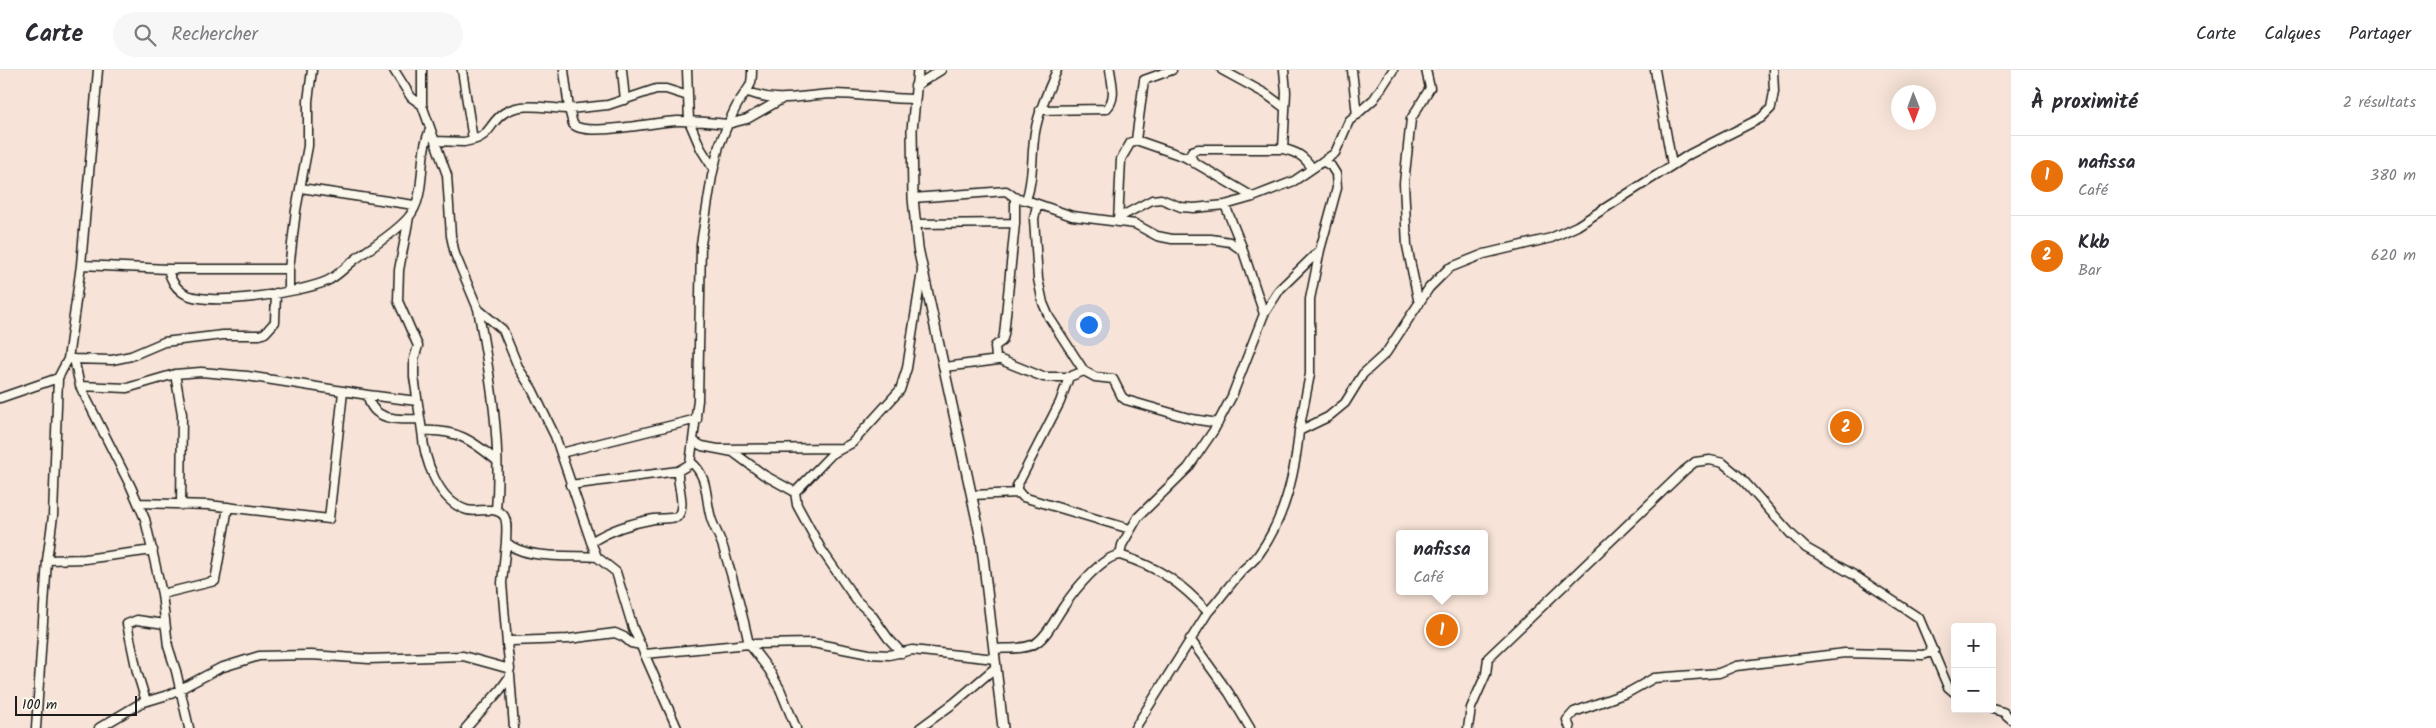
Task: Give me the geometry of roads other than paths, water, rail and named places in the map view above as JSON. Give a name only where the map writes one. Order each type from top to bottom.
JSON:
[{"type":"street","points":[[98,70],[71,359],[80,386],[139,503],[153,550],[162,594],[168,646],[189,728]]},
{"type":"street","points":[[289,290],[289,269],[308,146],[308,101],[312,70]]},
{"type":"street","points":[[394,70],[411,97],[422,105]]},
{"type":"street","points":[[422,70],[422,105],[447,175],[451,236],[460,266],[478,309],[485,349],[497,461],[496,510]]},
{"type":"street","points":[[462,70],[473,140]]},
{"type":"street","points":[[564,70],[573,124],[581,129],[632,128],[676,121],[728,124],[747,119],[782,100]]},
{"type":"street","points":[[622,70],[625,100]]},
{"type":"street","points":[[687,70],[689,121],[701,150],[714,168]]},
{"type":"street","points":[[752,70],[752,84],[748,92],[742,96],[728,124],[714,168],[701,244],[699,278],[701,341],[697,419],[691,462],[705,481],[710,518],[729,567],[749,644],[780,689],[796,728]]},
{"type":"street","points":[[918,70],[912,130],[915,224],[922,266],[946,367],[981,539],[1003,728]]},
{"type":"street","points":[[915,86],[941,70]]},
{"type":"street","points":[[1026,200],[1030,190],[1032,151],[1040,110],[1057,70]]},
{"type":"street","points":[[1040,110],[1106,109],[1111,105],[1113,96],[1110,70]]},
{"type":"street","points":[[1136,140],[1142,83],[1148,77],[1172,70]]},
{"type":"street","points":[[1222,70],[1266,94],[1286,108]]},
{"type":"street","points":[[1283,149],[1286,108],[1284,70]]},
{"type":"street","points":[[1352,70],[1357,115]]},
{"type":"street","points":[[1118,220],[1156,199],[1182,207],[1194,208],[1225,205],[1253,198],[1294,181],[1335,153],[1349,121],[1374,99],[1393,70]]},
{"type":"street","points":[[1420,304],[1407,246],[1403,195],[1411,119],[1430,88],[1426,70]]},
{"type":"street","points":[[1655,70],[1672,165]]},
{"type":"street","points":[[1299,431],[1328,418],[1345,403],[1363,374],[1386,353],[1429,288],[1449,268],[1484,254],[1551,238],[1577,226],[1672,165],[1761,118],[1771,108],[1774,92],[1773,70]]},
{"type":"street","points":[[435,141],[464,142],[473,140],[486,134],[505,112],[521,107],[569,109],[608,105],[663,88],[688,96]]},
{"type":"street","points":[[748,92],[782,100],[833,94],[888,99],[914,99]]},
{"type":"street","points":[[430,130],[423,152],[419,191],[409,217],[399,270],[398,301],[418,346],[414,366],[417,401],[428,462],[440,488],[452,501],[467,510],[496,510],[504,515],[506,522],[502,583],[514,728]]},
{"type":"street","points":[[1118,220],[1122,154],[1130,142],[1136,140],[1185,157],[1253,198]]},
{"type":"street","points":[[1194,163],[1190,155],[1192,151],[1198,149],[1283,149],[1296,152],[1312,168]]},
{"type":"street","points":[[1135,728],[1208,612],[1258,555],[1274,528],[1291,485],[1310,374],[1310,299],[1320,250],[1337,188],[1336,174],[1331,166],[1323,161]]},
{"type":"street","points":[[300,188],[414,205]]},
{"type":"street","points":[[913,198],[1006,191],[1015,197],[1072,216],[1118,220],[1135,224],[1157,236],[1172,239],[1211,239],[1230,242],[1243,251]]},
{"type":"street","points":[[998,360],[995,349],[996,344],[1002,341],[1004,335],[1015,223],[1015,197]]},
{"type":"street","points":[[1037,205],[1034,219],[1038,279],[1043,303],[1049,317],[1084,371],[1096,377],[1113,379],[1122,397],[1126,400],[1192,419],[1218,423]]},
{"type":"street","points":[[1225,205],[1264,314]]},
{"type":"street","points":[[168,269],[172,280],[182,292],[200,299],[229,299],[276,293],[331,278],[409,217]]},
{"type":"street","points":[[915,224],[1015,223]]},
{"type":"street","points":[[1120,556],[1122,545],[1138,517],[1188,468],[1218,423],[1247,362],[1264,314],[1280,289],[1320,250]]},
{"type":"street","points":[[81,266],[168,269],[289,269]]},
{"type":"street","points":[[902,653],[844,584],[803,517],[795,498],[795,492],[832,454],[846,448],[900,390],[904,381],[916,320],[922,266]]},
{"type":"street","points":[[71,359],[118,360],[164,342],[200,337],[260,335],[266,333],[275,322],[276,293]]},
{"type":"street","points":[[478,309],[503,330],[519,369],[532,389],[561,453],[570,485],[597,557],[616,572],[633,628],[677,728]]},
{"type":"street","points":[[36,728],[47,560],[53,516],[58,378],[71,359]]},
{"type":"street","points":[[946,367],[998,360],[1043,377],[1069,377],[1084,371]]},
{"type":"street","points":[[80,386],[127,388],[175,374],[201,372],[247,376],[343,392],[417,401]]},
{"type":"street","points":[[175,374],[182,414],[181,505]]},
{"type":"street","points":[[1018,493],[1017,486],[1060,402],[1069,377]]},
{"type":"street","points":[[0,398],[58,378]]},
{"type":"street","points":[[139,503],[173,502],[181,505],[228,507],[329,520],[343,392]]},
{"type":"street","points":[[368,395],[371,406],[383,417],[420,419]]},
{"type":"street","points":[[561,453],[697,419]]},
{"type":"street","points":[[422,431],[444,432],[464,436],[497,461]]},
{"type":"street","points":[[693,441],[702,446],[733,452],[764,475],[795,492]]},
{"type":"street","points":[[720,449],[846,448]]},
{"type":"street","points":[[1467,727],[1471,708],[1486,674],[1488,658],[1638,512],[1696,462],[1710,460],[1723,463],[1741,478],[1806,548],[1854,575],[1919,618],[1948,686],[1951,689]]},
{"type":"street","points":[[570,485],[678,471],[691,462]]},
{"type":"street","points":[[591,542],[622,526],[654,519],[677,517],[682,506],[677,486],[678,471]]},
{"type":"street","points":[[972,495],[1018,493],[1023,497],[1130,529]]},
{"type":"street","points":[[162,594],[215,581],[228,507]]},
{"type":"street","points":[[506,542],[517,550],[561,556],[597,557]]},
{"type":"street","points":[[47,560],[85,559],[153,550]]},
{"type":"street","points":[[994,649],[1036,643],[1047,631],[1065,604],[1097,567],[1116,556],[1143,563],[1174,580],[1186,588],[1208,612]]},
{"type":"street","points":[[146,701],[137,672],[127,624],[137,620],[165,624]]},
{"type":"street","points":[[507,644],[518,640],[568,639],[614,633],[624,637],[631,643],[641,644]]},
{"type":"street","points":[[1190,639],[1229,693],[1250,728]]},
{"type":"street","points":[[645,654],[749,644],[813,643],[852,653],[889,655],[912,650],[935,651],[996,663]]},
{"type":"street","points":[[1570,728],[1568,720],[1574,712],[1629,692],[1654,678],[1719,673],[1736,666],[1845,654],[1923,655],[1934,651]]},
{"type":"street","points":[[99,728],[146,701],[180,689],[220,668],[248,659],[266,656],[311,655],[369,659],[463,656],[510,672]]},
{"type":"street","points":[[920,728],[954,703],[996,663]]},
{"type":"street","points":[[466,728],[500,690],[510,672]]},
{"type":"street","points":[[1996,709],[2011,718]]},
{"type":"place","name":"Kkb","points":[[1846,427]]},
{"type":"place","name":"nafissa","points":[[1442,630]]}]
